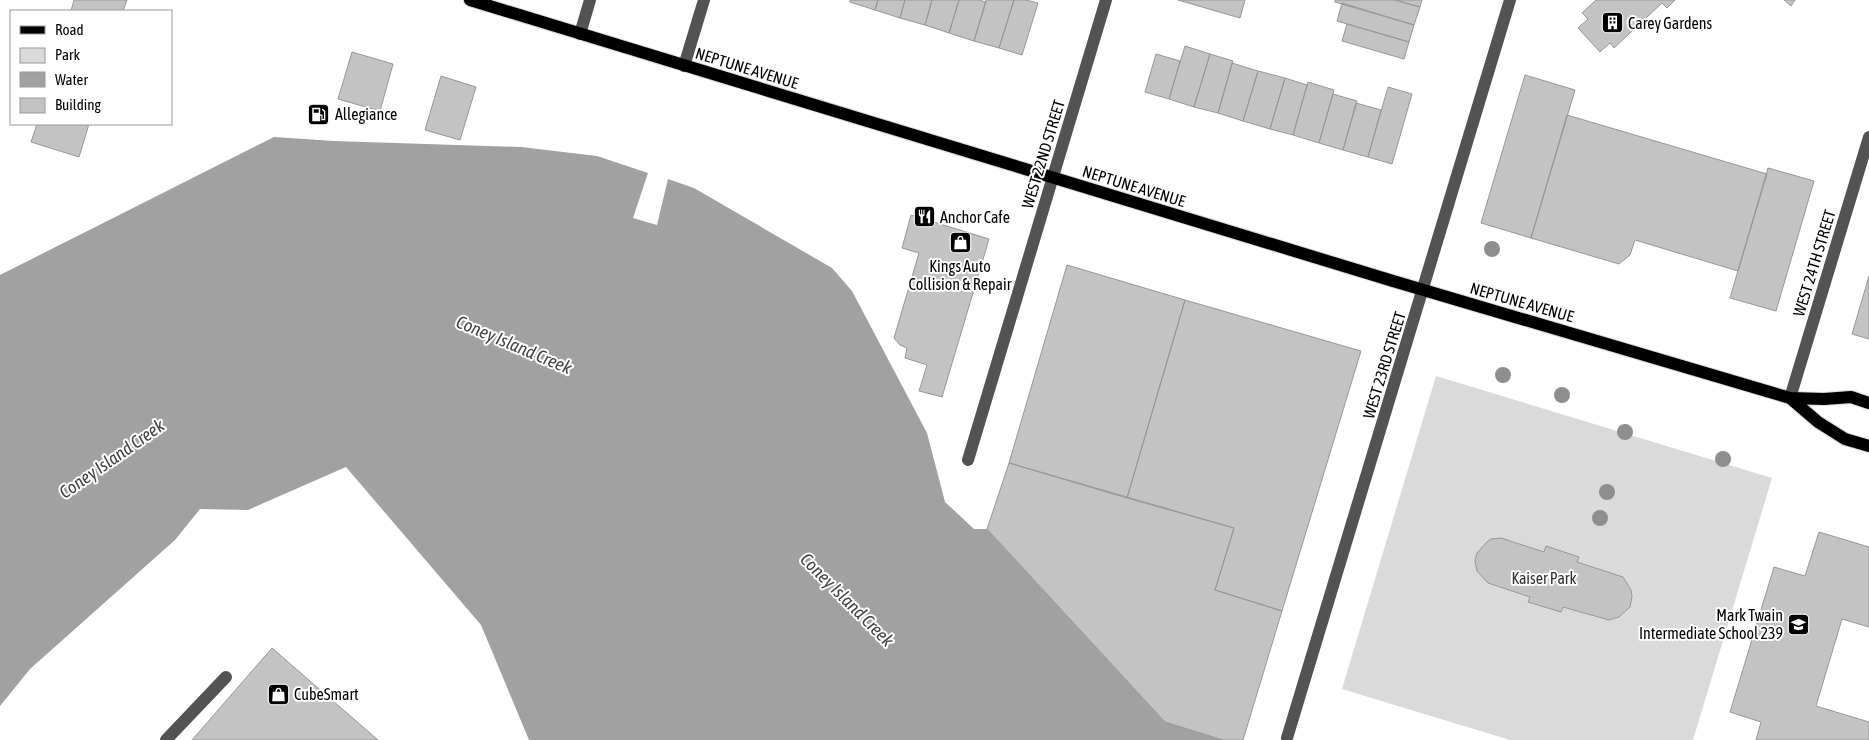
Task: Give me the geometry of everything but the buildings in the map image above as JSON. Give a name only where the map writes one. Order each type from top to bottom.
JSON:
[{"type":"main road","name":"NEPTUNE AVENUE","points":[[470,0],[1052,178],[1790,398],[1824,399],[1852,397],[1869,403]]},
{"type":"main road","name":"NEPTUNE AVENUE","points":[[1790,398],[1818,422],[1845,439],[1869,446]]},
{"type":"street","points":[[580,34],[590,0]]},
{"type":"street","points":[[684,66],[704,0]]},
{"type":"street","name":"WEST 22ND STREET","points":[[968,460],[1106,0]]},
{"type":"street","name":"WEST 23RD STREET","points":[[1287,738],[1424,290],[1510,0]]},
{"type":"street","name":"WEST 24TH STREET","points":[[1790,398],[1869,137]]},
{"type":"street","points":[[166,740],[226,677]]},
{"type":"green space","name":"Kaiser Park","points":[[1436,376],[1772,478],[1693,740],[1510,740],[1342,689]]},
{"type":"water","name":"Coney Island Creek","points":[[274,137],[334,141],[521,147],[597,156],[648,173],[633,218],[657,225],[668,179],[694,188],[832,268],[852,291],[927,433],[945,502],[974,529],[987,529],[1165,722],[1223,740],[529,740],[481,625],[346,467],[248,510],[200,509],[175,540],[30,669],[0,706],[0,275]]},
{"type":"place","name":"Carey Gardens","points":[[1612,23]]},
{"type":"place","name":"Allegiance","points":[[319,114]]},
{"type":"place","name":"Anchor Cafe","points":[[924,217]]},
{"type":"place","name":"Kings Auto Collision & Repair","points":[[960,242]]},
{"type":"place","name":"Mark Twain Intermediate School 239","points":[[1799,624]]},
{"type":"place","name":"CubeSmart","points":[[278,694]]}]
